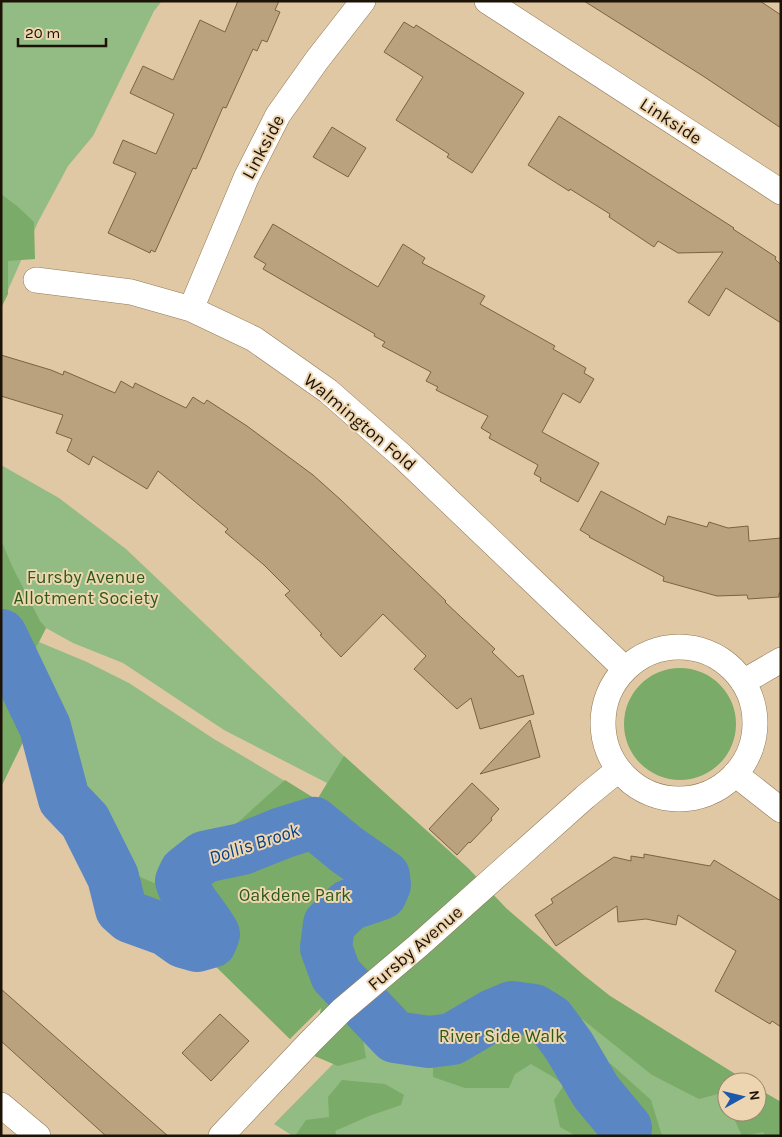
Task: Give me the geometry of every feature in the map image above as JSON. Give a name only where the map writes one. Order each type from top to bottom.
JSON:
[{"type":"street","name":"Linkside","points":[[191,308],[246,178],[278,115],[317,60],[363,1]]},
{"type":"street","name":"Linkside","points":[[487,1],[781,192]]},
{"type":"street","name":"Walmington Fold","points":[[36,280],[131,292],[191,308],[254,340],[328,391],[402,456],[625,669]]},
{"type":"street","points":[[664,648],[687,648],[709,653],[728,665],[743,682],[752,705],[754,730],[749,754],[735,774],[718,788],[698,797],[676,800],[654,795],[634,785],[618,770],[608,751],[603,729],[604,708],[612,687],[625,669],[643,656],[664,648]]},
{"type":"street","points":[[743,682],[781,660]]},
{"type":"street","name":"Fursby Avenue","points":[[221,1136],[342,1010],[618,770]]},
{"type":"street","points":[[735,774],[781,810]]},
{"type":"street","points":[[1,1104],[38,1136]]},
{"type":"green space","points":[[1,1],[162,1],[154,11],[93,136],[68,166],[38,222],[1,306]]},
{"type":"green space","points":[[1,194],[34,222],[35,259],[8,261],[8,294],[1,308]]},
{"type":"green space","points":[[1,465],[59,498],[126,549],[344,756],[469,869],[323,992],[290,1039],[203,954],[183,955],[162,938],[151,938],[128,930],[121,925],[114,914],[112,893],[107,878],[77,833],[82,827],[57,804],[51,768],[42,744],[33,737],[23,742],[1,787]],"holes":[[[46,628],[73,643],[123,663],[224,730],[327,783],[317,800],[214,739],[129,683],[87,662],[39,642]]]},
{"type":"green space","name":"Oakdene Park","points":[[1,540],[40,621],[46,628],[26,667],[52,721],[66,788],[71,798],[79,804],[89,807],[95,813],[100,832],[117,867],[154,883],[180,866],[192,853],[216,842],[285,780],[317,800],[344,756],[469,869],[506,908],[586,977],[610,996],[732,1072],[717,1072],[717,1094],[699,1099],[652,1075],[582,1019],[560,1016],[585,1055],[611,1064],[651,1100],[662,1136],[576,1136],[560,1127],[554,1100],[564,1085],[531,1064],[515,1074],[509,1088],[465,1088],[433,1077],[433,1056],[372,1030],[363,1040],[366,1058],[338,1066],[312,1055],[321,1008],[290,1039],[203,954],[183,955],[162,938],[148,937],[128,930],[121,925],[114,914],[112,893],[107,878],[77,833],[82,827],[57,804],[51,768],[42,744],[33,737],[23,742],[1,787]]},
{"type":"green space","points":[[680,668],[702,672],[720,684],[732,702],[736,724],[732,746],[720,764],[702,776],[680,780],[658,776],[640,764],[628,746],[624,724],[628,702],[640,684],[658,672]]},
{"type":"green space","name":"River Side Walk","points":[[586,977],[610,996],[732,1072],[717,1072],[717,1122],[767,1122],[767,1094],[781,1102],[781,1136],[293,1136],[274,1124],[386,1010]]},
{"type":"green space","points":[[342,1080],[385,1084],[404,1095],[401,1105],[335,1131],[337,1136],[295,1136],[306,1120],[329,1117],[328,1097]]},
{"type":"green space","points":[[767,1094],[781,1102],[781,1136],[763,1136],[764,1132],[742,1136],[736,1122],[767,1122]]},
{"type":"building","points":[[238,1],[279,1],[275,10],[280,12],[267,42],[262,40],[257,51],[253,49],[226,108],[223,107],[196,169],[193,168],[155,252],[151,250],[150,253],[108,233],[136,173],[113,163],[123,140],[156,154],[174,114],[130,93],[143,66],[173,80],[200,20],[225,32]]},
{"type":"building","points":[[584,1],[760,1],[781,15],[781,128],[703,76]]},
{"type":"building","points":[[404,22],[414,28],[416,25],[524,93],[472,173],[447,157],[449,154],[396,120],[423,77],[384,52]]},
{"type":"building","points":[[559,116],[776,257],[775,259],[781,265],[781,323],[726,288],[709,316],[688,302],[723,252],[678,253],[658,241],[654,247],[609,217],[610,214],[528,165]]},
{"type":"building","points":[[332,127],[366,148],[348,177],[313,157]]},
{"type":"building","points":[[273,224],[378,287],[403,244],[425,258],[422,263],[485,296],[480,304],[555,346],[553,349],[586,368],[584,373],[594,379],[580,403],[563,393],[542,432],[599,463],[578,502],[540,481],[541,478],[534,474],[538,465],[489,438],[491,434],[481,428],[488,416],[436,390],[438,387],[426,381],[431,372],[382,346],[385,342],[374,336],[375,334],[263,269],[266,264],[254,257]]},
{"type":"building","points":[[1,355],[63,375],[64,371],[115,393],[121,381],[133,388],[135,383],[186,408],[193,397],[204,404],[207,400],[247,426],[313,475],[341,500],[495,649],[492,652],[518,677],[523,675],[534,714],[480,729],[471,698],[457,709],[414,669],[426,656],[383,614],[341,657],[285,595],[290,591],[264,565],[225,532],[228,529],[158,471],[147,489],[93,456],[89,465],[67,451],[72,439],[56,433],[63,415],[1,396]]},
{"type":"building","points":[[601,491],[665,525],[668,516],[707,527],[709,522],[728,528],[748,526],[749,541],[781,538],[781,593],[779,593],[779,597],[748,599],[747,595],[717,596],[663,581],[664,577],[589,537],[580,530]]},
{"type":"building","points":[[530,720],[540,757],[480,774]]},
{"type":"building","points":[[472,783],[499,809],[491,818],[492,820],[457,855],[429,829]]},
{"type":"building","points":[[644,854],[710,866],[714,860],[781,901],[781,1027],[772,1021],[770,1024],[715,991],[736,951],[678,915],[676,925],[646,919],[618,922],[617,906],[556,946],[535,915],[553,903],[551,899],[614,857],[631,861],[631,856],[644,858]]},
{"type":"building","points":[[1,989],[168,1136],[106,1136],[1,1041]]},
{"type":"building","points":[[220,1014],[249,1041],[211,1081],[182,1053]]},
{"type":"waterway","name":"Dollis Brook","points":[[1,635],[45,727],[64,799],[85,821],[113,877],[121,909],[130,917],[166,930],[183,942],[197,946],[211,942],[214,934],[187,895],[181,881],[185,872],[204,857],[242,849],[314,823],[347,850],[384,876],[385,885],[381,894],[349,905],[329,924],[326,948],[336,975],[395,1037],[429,1042],[452,1039],[493,1015],[512,1007],[534,1010],[550,1020],[569,1046],[596,1092],[626,1128],[623,1136]]},
{"type":"park label","name":"Fursby Avenue Allotment Society","points":[[86,587]]}]
